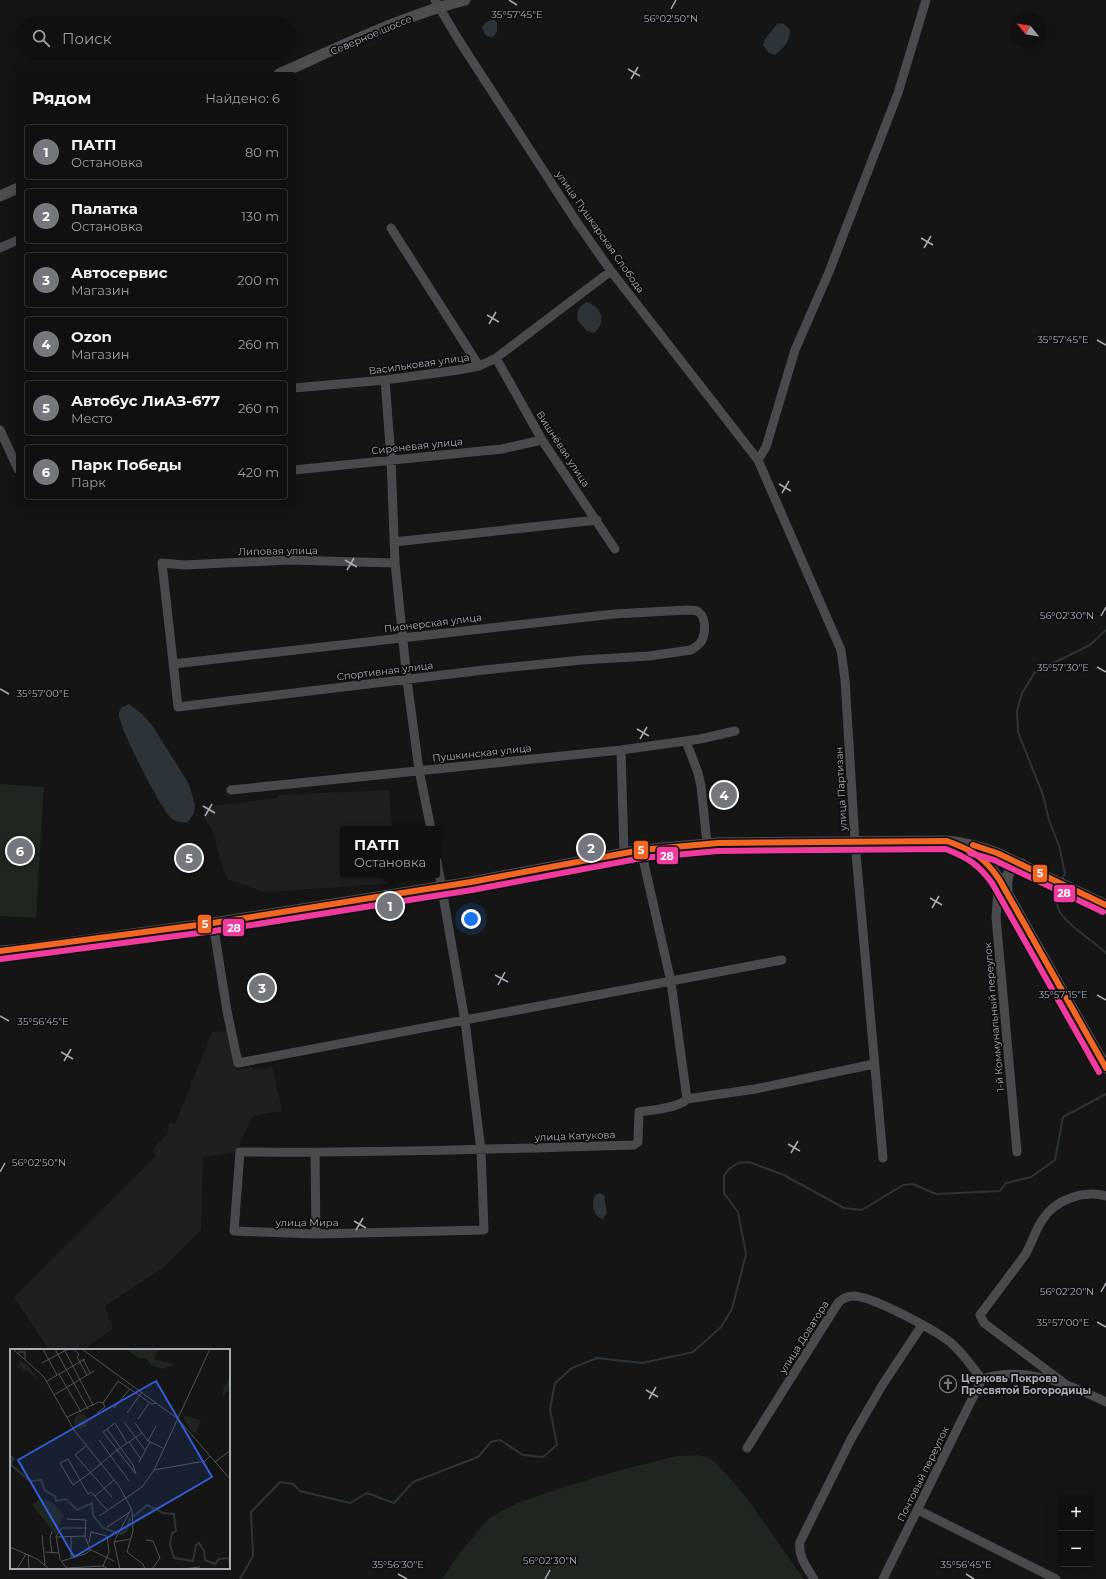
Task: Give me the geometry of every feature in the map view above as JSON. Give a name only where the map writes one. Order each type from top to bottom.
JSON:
[{"type":"main road","name":"Северное шоссе","points":[[284,72],[437,3],[465,0]]},
{"type":"main road","points":[[0,196],[16,189]]},
{"type":"main road","points":[[947,841],[976,853],[984,858],[999,879],[1106,1068]]},
{"type":"main road","points":[[0,951],[213,923],[442,886],[640,850],[707,844],[947,841],[985,848],[1022,864],[1106,905]]},
{"type":"main road","points":[[1008,894],[1006,877],[1012,868],[1022,864]]},
{"type":"street","points":[[758,460],[766,447],[795,350],[829,272],[898,93],[926,0]]},
{"type":"street","name":"улица Пушкарская Слобода","points":[[437,3],[458,39],[554,188],[611,271],[758,460]]},
{"type":"street","points":[[391,228],[479,366]]},
{"type":"street","points":[[0,248],[16,241]]},
{"type":"street","name":"Васильковая улица","points":[[296,388],[385,380],[479,366],[496,358],[611,271]]},
{"type":"street","name":"Вишнёвая улица","points":[[496,358],[542,440],[615,549]]},
{"type":"street","points":[[385,380],[391,459],[395,563],[406,680],[419,770],[430,826]]},
{"type":"street","points":[[0,430],[16,465]]},
{"type":"street","name":"Сиреневая улица","points":[[296,470],[502,449],[542,440]]},
{"type":"street","name":"улица Партизан","points":[[758,460],[841,650],[845,680],[855,842],[883,1158]]},
{"type":"street","points":[[394,542],[597,520]]},
{"type":"street","name":"Липовая улица","points":[[162,563],[184,565],[289,560],[395,563]]},
{"type":"street","name":"Спортивная улица","points":[[162,563],[178,706],[484,670],[582,660],[649,656],[691,650],[702,641],[705,632],[701,614],[696,611]]},
{"type":"street","name":"Пионерская улица","points":[[173,664],[614,614],[687,610],[696,611]]},
{"type":"street","name":"Пушкинская улица","points":[[231,790],[621,750],[686,741],[735,731]]},
{"type":"street","points":[[686,741],[698,773],[701,786],[707,844]]},
{"type":"street","points":[[621,750],[624,853]]},
{"type":"street","points":[[640,850],[671,982],[687,1099]]},
{"type":"street","points":[[440,876],[465,1021],[481,1150]]},
{"type":"street","name":"1-й Коммунальный переулок","points":[[999,879],[996,917],[1018,1152]]},
{"type":"street","points":[[213,923],[227,1011],[238,1063],[782,960]]},
{"type":"street","name":"улица Катукова","points":[[240,1152],[315,1153],[481,1150],[634,1144],[638,1142],[639,1112],[676,1106],[684,1103],[687,1099],[755,1089],[874,1064]]},
{"type":"street","name":"улица Мира","points":[[240,1152],[234,1231],[316,1234],[484,1230],[481,1150]]},
{"type":"street","points":[[315,1153],[316,1234]]},
{"type":"street","points":[[1106,1196],[1089,1194],[1078,1195],[1059,1204],[1051,1210],[1039,1225],[1031,1245],[1025,1255],[980,1315],[984,1323],[1064,1383],[1106,1402]]},
{"type":"street","name":"улица Доватора","points":[[747,1448],[838,1303],[842,1299],[853,1296],[862,1298],[885,1306],[922,1325],[953,1345],[982,1379]]},
{"type":"street","points":[[814,1579],[801,1559],[799,1551],[800,1542],[851,1439],[883,1384],[922,1325]]},
{"type":"street","points":[[982,1379],[992,1375],[1030,1376],[1064,1383]]},
{"type":"street","name":"Почтовый переулок","points":[[883,1579],[982,1379]]},
{"type":"street","points":[[918,1510],[1056,1579]]},
{"type":"shaded area","points":[[493,19],[497,22],[497,32],[493,37],[490,37],[485,34],[482,27],[485,23]]},
{"type":"shaded area","points":[[778,23],[784,24],[790,30],[790,34],[786,44],[775,55],[769,53],[763,45],[765,39]]},
{"type":"shaded area","points":[[587,302],[596,307],[601,315],[600,324],[594,333],[587,331],[578,321],[578,310]]},
{"type":"shaded area","points":[[129,704],[142,714],[152,725],[189,784],[195,805],[194,813],[188,822],[179,822],[171,818],[158,799],[141,767],[126,735],[119,714],[121,708]]},
{"type":"shaded area","points":[[0,784],[44,787],[36,918],[0,916]]},
{"type":"shaded area","points":[[389,790],[392,826],[340,826],[340,878],[395,878],[396,883],[265,892],[228,879],[221,864],[215,838],[211,828],[204,818],[204,807],[277,798],[277,795]]},
{"type":"shaded area","points":[[227,1031],[236,1070],[252,1067],[253,1070],[272,1067],[282,1111],[253,1116],[235,1152],[203,1157],[201,1230],[164,1267],[105,1306],[113,1328],[85,1349],[48,1349],[14,1297],[155,1157],[153,1149],[167,1134],[169,1122],[175,1124],[212,1032]]},
{"type":"shaded area","points":[[600,1193],[604,1195],[607,1213],[603,1219],[597,1216],[593,1206],[595,1195]]},
{"type":"shaded area","points":[[699,1455],[710,1458],[717,1464],[743,1493],[804,1579],[442,1579],[458,1555],[488,1519],[517,1503],[621,1470],[677,1456]]},
{"type":"waterway","points":[[1062,881],[1065,873],[1059,846],[1049,820],[1043,795],[1018,732],[1017,711],[1022,693],[1035,672],[1090,645],[1106,630]]},
{"type":"waterway","points":[[1060,887],[1057,903],[1061,914],[1072,926],[1106,953]]},
{"type":"waterway","points":[[240,1579],[253,1556],[251,1512],[280,1482],[293,1484],[300,1491],[350,1503],[367,1493],[394,1503],[413,1482],[478,1457],[491,1442],[500,1440],[523,1455],[543,1457],[557,1445],[550,1409],[555,1383],[572,1368],[597,1358],[642,1363],[693,1352],[721,1327],[732,1309],[746,1254],[738,1212],[724,1193],[724,1176],[729,1169],[738,1163],[749,1162],[784,1175],[844,1208],[862,1210],[903,1185],[913,1184],[936,1194],[1000,1191],[1006,1183],[1031,1177],[1055,1160],[1063,1117],[1106,1094]]},
{"type":"transit line","name":"5","points":[[0,951],[213,923],[471,882],[641,850],[718,843],[947,841],[977,855],[988,865],[999,879],[1106,1068]]},
{"type":"transit line","name":"5","points":[[973,845],[997,853],[1106,905]]},
{"type":"transit line","name":"28","points":[[1,959],[214,931],[472,890],[642,858],[718,851],[946,849],[972,862],[992,883],[1099,1072]]},
{"type":"transit line","name":"28","points":[[970,853],[994,860],[1103,912]]},
{"type":"place","name":"Ozon","points":[[724,795]]},
{"type":"place","name":"Палатка","points":[[591,848]]},
{"type":"place","name":"Парк Победы","points":[[20,851]]},
{"type":"place","name":"Автобус ЛиАЗ-677","points":[[189,858]]},
{"type":"place","name":"ПАТП","points":[[390,906]]},
{"type":"place","name":"Автосервис","points":[[262,988]]},
{"type":"place","name":"Церковь Покрова Пресвятой Богородицы","points":[[948,1384]]}]
